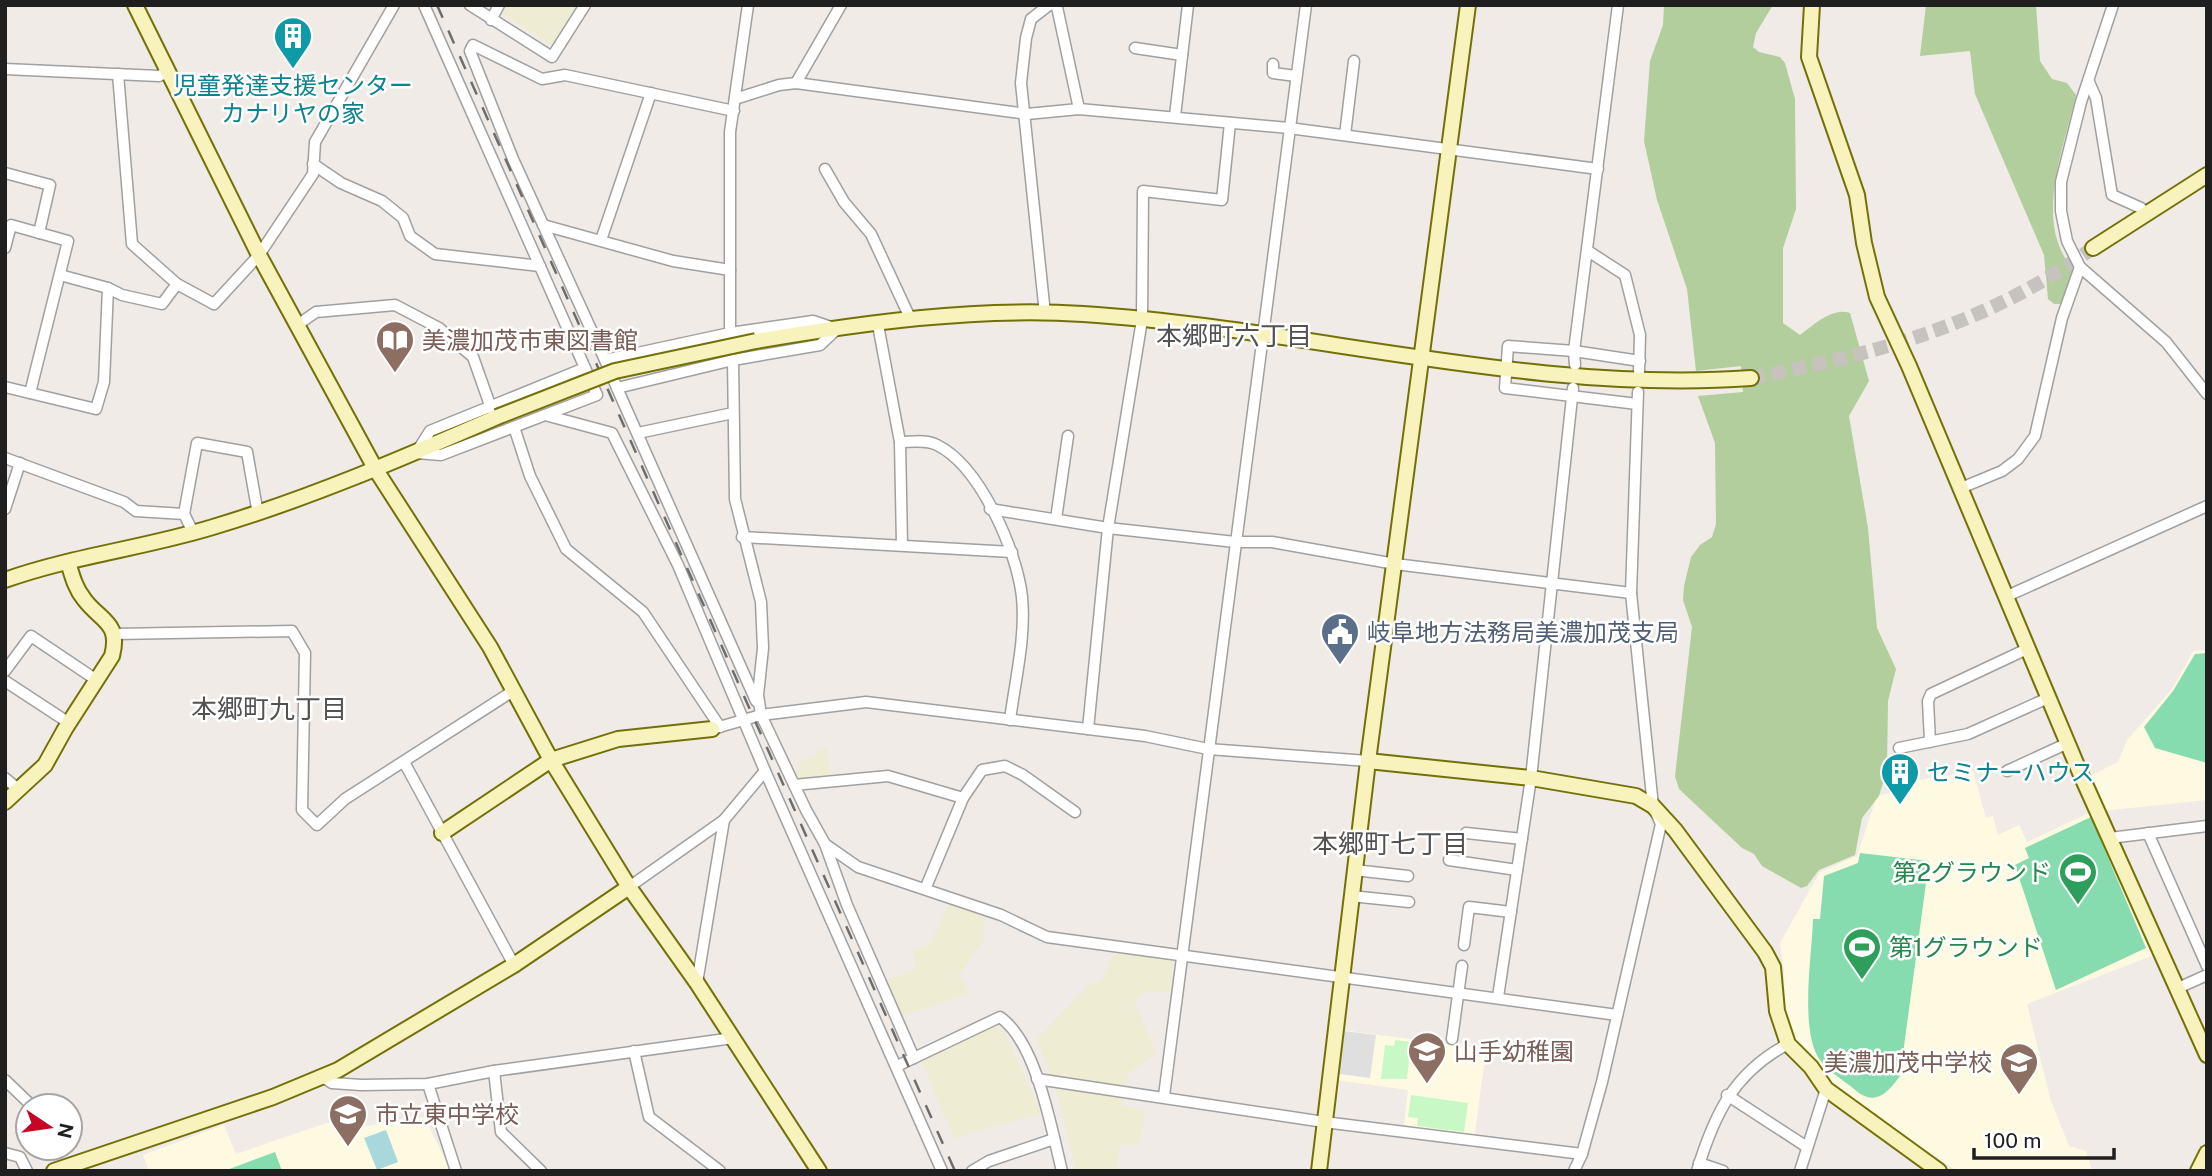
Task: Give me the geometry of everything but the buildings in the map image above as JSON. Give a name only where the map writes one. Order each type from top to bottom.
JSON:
[{"type":"street","points":[[135,5],[259,255],[376,470],[490,647],[551,760],[629,887],[697,983],[819,1171]]},
{"type":"street","points":[[118,74],[132,244],[177,285],[214,304],[259,255],[313,174],[316,142],[394,5]]},
{"type":"street","points":[[416,453],[441,455],[597,395],[424,5]]},
{"type":"street","points":[[470,5],[552,57],[585,5]]},
{"type":"street","points":[[491,20],[499,5]]},
{"type":"street","points":[[730,333],[729,173],[748,5]]},
{"type":"street","points":[[796,83],[841,5]]},
{"type":"street","points":[[1045,314],[1027,114],[1021,83],[1031,19],[1049,5]]},
{"type":"street","points":[[1054,5],[1079,108]]},
{"type":"street","points":[[1175,116],[1188,5]]},
{"type":"street","points":[[1164,1096],[1306,5]]},
{"type":"street","points":[[1319,1171],[1354,870],[1468,5]]},
{"type":"street","points":[[1575,365],[1574,351],[1618,5]]},
{"type":"street","points":[[1812,5],[1809,57],[1857,195],[1864,243],[1877,297],[1961,488],[2048,698],[2207,1055]]},
{"type":"street","points":[[2113,5],[2061,182],[2061,211],[2067,240],[2080,267],[2166,342],[2207,394]]},
{"type":"street","points":[[734,111],[565,75],[542,79],[473,45],[470,51],[542,225],[552,239],[722,629],[794,785],[825,844],[852,916],[914,1058]]},
{"type":"street","points":[[1135,48],[1182,55]]},
{"type":"street","points":[[1345,135],[1354,61]]},
{"type":"street","points":[[1273,64],[1273,72],[1296,76]]},
{"type":"street","points":[[5,69],[159,76],[167,72]]},
{"type":"street","points":[[2089,82],[2096,98],[2112,195],[2141,208],[2144,214]]},
{"type":"street","points":[[736,99],[779,85],[796,83],[1027,114],[1079,108],[1289,128],[1598,169]]},
{"type":"street","points":[[601,240],[651,93]]},
{"type":"street","points":[[1088,729],[1108,528],[1142,320],[1143,191],[1222,200],[1230,123]]},
{"type":"street","points":[[313,164],[341,183],[382,201],[403,218],[410,236],[435,254],[540,266]]},
{"type":"street","points":[[825,169],[844,202],[871,234],[911,320]]},
{"type":"street","points":[[5,173],[50,185],[39,233]]},
{"type":"street","points":[[2093,248],[2207,174]]},
{"type":"street","points":[[5,248],[8,225],[68,241],[30,393]]},
{"type":"street","points":[[542,225],[674,261],[730,270]]},
{"type":"street","points":[[1588,251],[1625,275],[1640,335],[1640,366],[1574,351],[1508,346],[1505,388],[1572,393],[1637,404]]},
{"type":"street","points":[[1961,488],[2002,471],[2018,459],[2035,436],[2062,318],[2080,267]]},
{"type":"street","points":[[60,275],[108,288],[122,295],[162,304],[177,285]]},
{"type":"street","points":[[5,387],[96,409],[104,382],[108,288]]},
{"type":"street","points":[[296,326],[316,313],[395,305],[439,328],[473,357],[494,413]]},
{"type":"street","points":[[494,413],[615,371],[756,341],[911,320],[996,314],[1142,320],[1506,368],[1647,381],[1751,378]]},
{"type":"street","points":[[605,360],[730,333],[813,321],[837,329]]},
{"type":"street","points":[[878,325],[900,442],[902,545]]},
{"type":"street","points":[[617,388],[733,360],[820,345],[837,329]]},
{"type":"street","points":[[733,360],[735,499],[742,537],[761,602],[760,711]]},
{"type":"street","points":[[5,580],[258,513],[376,470],[416,453],[585,368]]},
{"type":"street","points":[[1574,1171],[1582,1154],[1617,1015],[1661,824],[1653,806],[1630,593],[1638,392]]},
{"type":"street","points":[[1498,998],[1531,778],[1572,393]]},
{"type":"street","points":[[638,433],[733,413]]},
{"type":"street","points":[[545,415],[612,433],[678,565],[765,771],[942,1171]]},
{"type":"street","points":[[514,427],[530,476],[566,549],[643,612],[716,728]]},
{"type":"street","points":[[1056,519],[1068,436]]},
{"type":"street","points":[[900,442],[937,444],[963,467],[979,486],[1012,552],[1019,580],[1023,618],[1010,720]]},
{"type":"street","points":[[193,532],[184,514],[197,443],[247,452],[258,513]]},
{"type":"street","points":[[5,458],[124,502],[136,511],[184,514]]},
{"type":"street","points":[[5,509],[20,463]]},
{"type":"street","points":[[2005,597],[2207,506]]},
{"type":"street","points":[[990,509],[1108,528],[1235,542],[1272,542],[1395,565],[1630,593]]},
{"type":"street","points":[[742,537],[1012,552]]},
{"type":"street","points":[[5,802],[46,765],[95,679],[112,656],[114,634],[110,624],[86,603],[77,589],[68,562]]},
{"type":"street","points":[[114,634],[292,631],[297,635],[305,653],[302,810],[317,825],[345,799],[513,691]]},
{"type":"street","points":[[5,671],[32,636],[95,679]]},
{"type":"street","points":[[1930,742],[1928,701],[1931,694],[2027,649]]},
{"type":"street","points":[[5,681],[69,723]]},
{"type":"street","points":[[1899,748],[1968,734],[2048,698]]},
{"type":"street","points":[[442,833],[551,760],[618,739],[716,728],[760,711],[866,702],[1145,736],[1208,749],[1368,761],[1531,778],[1624,792],[1653,806],[1675,830],[1765,952],[1773,967],[1777,1011],[1788,1044],[1826,1089],[1939,1171]]},
{"type":"street","points":[[2007,771],[2068,743]]},
{"type":"street","points":[[404,762],[514,965]]},
{"type":"street","points":[[926,887],[963,798],[982,770],[1005,766],[1023,775],[1075,811]]},
{"type":"street","points":[[54,1171],[273,1097],[323,1077],[514,965],[629,887],[724,820],[765,771]]},
{"type":"street","points":[[794,785],[888,776],[963,798]]},
{"type":"street","points":[[5,778],[19,790]]},
{"type":"street","points":[[697,983],[724,820]]},
{"type":"street","points":[[2110,838],[2207,825]]},
{"type":"street","points":[[1466,833],[1522,839]]},
{"type":"street","points":[[2148,833],[2207,966]]},
{"type":"street","points":[[825,844],[858,867],[926,887],[1001,915],[1047,937],[1617,1015]]},
{"type":"street","points":[[1449,860],[1517,870]]},
{"type":"street","points":[[1354,870],[1408,876]]},
{"type":"street","points":[[1351,896],[1409,902]]},
{"type":"street","points":[[1464,946],[1469,908],[1511,912]]},
{"type":"street","points":[[1452,1039],[1462,966]]},
{"type":"street","points":[[2178,988],[2207,975]]},
{"type":"street","points":[[897,1066],[1000,1017],[1014,1027],[1037,1079],[1062,1171]]},
{"type":"street","points":[[323,1077],[332,1083],[361,1085],[428,1084],[494,1071],[733,1038]]},
{"type":"street","points":[[1723,1171],[1698,1167],[1709,1131],[1727,1095],[1749,1069],[1788,1044]]},
{"type":"street","points":[[635,1051],[649,1117],[720,1171]]},
{"type":"street","points":[[494,1071],[501,1132],[541,1171]]},
{"type":"street","points":[[1037,1079],[1324,1122],[1582,1154]]},
{"type":"street","points":[[428,1084],[456,1171]]},
{"type":"street","points":[[1800,1171],[1826,1089]]},
{"type":"street","points":[[1727,1095],[1807,1147]]},
{"type":"street","points":[[972,1171],[989,1161],[1054,1139]]},
{"type":"street","points":[[5,1153],[20,1157],[27,1171]]},
{"type":"street","points":[[2198,1171],[2207,1153]]},
{"type":"shaded area","points":[[489,5],[579,5],[553,46]]},
{"type":"shaded area","points":[[2207,650],[2207,800],[2102,811],[2086,778],[2118,762],[2127,740],[2172,689],[2193,651]]},
{"type":"shaded area","points":[[827,748],[832,778],[796,781],[793,772],[800,770],[799,761],[815,757],[817,750]]},
{"type":"shaded area","points":[[1973,771],[1986,818],[1993,816],[1998,835],[2019,825],[2027,842],[2091,812],[2154,955],[2027,1004],[2050,1098],[2069,1146],[2086,1151],[2092,1171],[1957,1171],[1845,1096],[1794,1039],[1785,1016],[1780,943],[1820,872],[1857,856],[1877,796],[1894,792],[1895,784]]},
{"type":"shaded area","points":[[951,901],[986,915],[982,933],[985,937],[959,975],[970,993],[903,1016],[884,980],[916,970],[913,949],[929,945]]},
{"type":"shaded area","points":[[1114,954],[1173,959],[1170,992],[1146,991],[1135,1003],[1156,1054],[1129,1072],[1122,1105],[1145,1111],[1140,1144],[1120,1145],[1117,1171],[1076,1171],[1057,1093],[1037,1039],[1090,984],[1102,979]]},
{"type":"shaded area","points":[[997,1026],[1004,1030],[1041,1113],[954,1138],[921,1060]]},
{"type":"shaded area","name":"山手幼稚園","points":[[1342,1030],[1486,1049],[1473,1137],[1404,1125],[1408,1090],[1336,1080]]},
{"type":"shaded area","points":[[1344,1031],[1376,1035],[1370,1078],[1339,1074]]},
{"type":"shaded area","name":"市立東中学校","points":[[347,1116],[354,1128],[424,1117],[451,1171],[149,1171],[143,1155],[224,1125],[236,1154]]},
{"type":"green space","points":[[1664,5],[1773,5],[1756,33],[1753,47],[1759,52],[1780,57],[1785,63],[1795,99],[1796,209],[1783,248],[1783,323],[1800,335],[1830,315],[1837,312],[1850,313],[1869,381],[1849,416],[1868,528],[1877,628],[1896,669],[1888,701],[1887,770],[1879,796],[1862,818],[1855,855],[1819,870],[1807,886],[1801,888],[1762,866],[1754,854],[1742,848],[1679,789],[1675,776],[1692,627],[1683,600],[1684,586],[1691,557],[1700,545],[1712,537],[1716,524],[1715,443],[1698,396],[1743,392],[1741,366],[1696,371],[1687,289],[1657,200],[1644,141],[1650,61],[1663,25]]},
{"type":"green space","points":[[1926,5],[2036,5],[2040,61],[2052,79],[2067,83],[2076,95],[2059,160],[2053,207],[2061,250],[2073,268],[2061,304],[2054,304],[2048,299],[2044,255],[1975,94],[1970,51],[1920,56]]},
{"type":"green space","points":[[2207,653],[2207,763],[2155,748],[2144,727],[2173,691],[2195,654]]},
{"type":"green space","name":"第2グラウンド","points":[[2091,817],[2146,948],[2056,990],[2015,865],[2029,858],[2025,848]]},
{"type":"green space","name":"第1グラウンド","points":[[1860,853],[1929,861],[1900,1076],[1885,1093],[1874,1098],[1861,1094],[1821,1061],[1809,1027],[1809,970],[1813,919],[1820,919],[1824,876],[1858,863]]},
{"type":"green space","points":[[1395,1040],[1411,1042],[1407,1079],[1381,1079],[1385,1045],[1394,1046]]},
{"type":"green space","points":[[1411,1095],[1468,1103],[1464,1132],[1417,1126],[1418,1118],[1408,1117]]},
{"type":"green space","points":[[275,1152],[282,1171],[224,1171]]},
{"type":"water","points":[[386,1130],[398,1162],[377,1170],[364,1138]]},
{"type":"tunnel","points":[[1751,378],[1886,346],[1972,316],[2013,297],[2093,248]]},
{"type":"railway","points":[[437,5],[955,1171]]},
{"type":"place","name":"児童発達支援センター カナリヤの家","points":[[293,70]]},
{"type":"place","name":"美濃加茂市東図書館","points":[[395,374]]},
{"type":"place","name":"岐阜地方法務局美濃加茂支局","points":[[1340,666]]},
{"type":"place","name":"セミナーハウス","points":[[1900,806]]},
{"type":"place","name":"第2グラウンド","points":[[2078,906]]},
{"type":"place","name":"第1グラウンド","points":[[1862,981]]},
{"type":"place","name":"山手幼稚園","points":[[1427,1085]]},
{"type":"place","name":"美濃加茂中学校","points":[[2019,1096]]},
{"type":"place","name":"市立東中学校","points":[[348,1148]]},
{"type":"district","name":"本郷町六丁目","points":[[1234,335]]},
{"type":"district","name":"本郷町九丁目","points":[[269,708]]},
{"type":"district","name":"本郷町七丁目","points":[[1390,843]]}]
